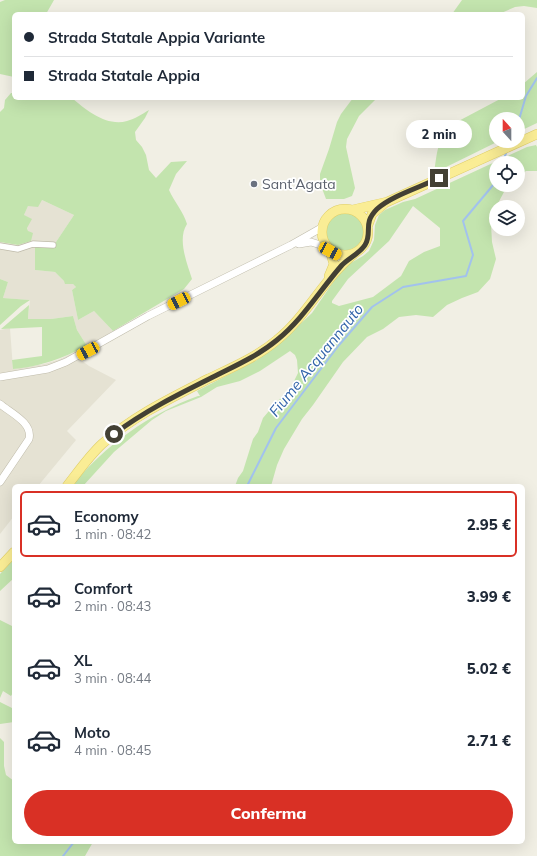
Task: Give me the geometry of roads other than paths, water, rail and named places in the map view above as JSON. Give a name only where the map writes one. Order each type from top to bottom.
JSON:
[{"type":"main road","points":[[325,285],[334,264],[322,237],[322,226],[329,215],[340,209],[352,210],[387,202],[537,134]]},
{"type":"main road","points":[[368,225],[372,214],[387,202]]},
{"type":"main road","points":[[328,249],[338,255],[346,256],[360,251],[364,246],[369,232],[368,225],[362,216],[352,210]]},
{"type":"main road","points":[[68,484],[88,458],[101,445],[135,418],[160,403],[248,358],[276,341],[298,321],[325,285],[343,264],[354,254]]},
{"type":"main road","points":[[0,567],[12,554]]},
{"type":"street","points":[[0,377],[48,369],[66,362],[148,316],[291,245],[322,226]]},
{"type":"street","points":[[291,245],[311,242],[328,249]]},
{"type":"street","points":[[0,246],[18,249],[33,244],[53,245]]},
{"type":"street","points":[[0,404],[26,424],[30,434],[29,439],[0,482]]},
{"type":"waterway","name":"Fiume Acquannauto","points":[[525,99],[537,78]]},
{"type":"waterway","name":"Fiume Acquannauto","points":[[521,112],[525,100]]},
{"type":"waterway","name":"Fiume Acquannauto","points":[[505,156],[507,151]]},
{"type":"waterway","name":"Fiume Acquannauto","points":[[248,484],[276,428],[339,345],[372,307],[403,287],[466,276],[473,255],[463,221],[489,190]]},
{"type":"waterway","name":"Fiume Acquannauto","points":[[63,856],[72,844]]},
{"type":"place","name":"Sant'Agata","points":[[254,184]]}]
